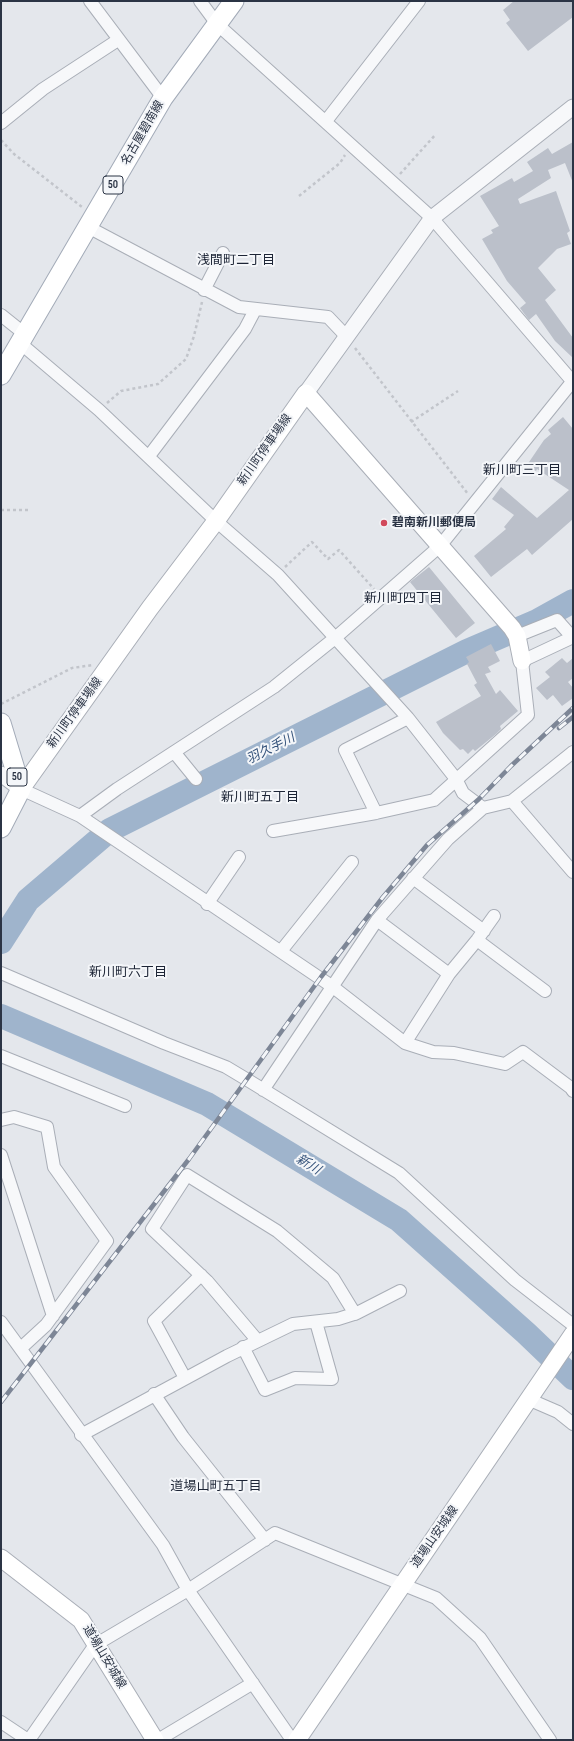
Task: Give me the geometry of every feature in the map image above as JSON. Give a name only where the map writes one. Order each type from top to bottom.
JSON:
[{"type":"main road","name":"名古屋碧南線","points":[[1,375],[163,98],[234,1]]},
{"type":"main road","name":"新川町停車場線","points":[[21,789],[150,608],[216,521],[306,393]]},
{"type":"main road","points":[[306,393],[512,628],[517,636],[522,661]]},
{"type":"main road","name":"50","points":[[1,723],[21,789],[1,828]]},
{"type":"main road","name":"道場山安城線","points":[[296,1740],[402,1584],[460,1502],[572,1332]]},
{"type":"main road","name":"道場山安城線","points":[[3,1564],[81,1620],[157,1740]]},
{"type":"street","points":[[90,1],[163,98]]},
{"type":"street","points":[[80,816],[117,789],[274,687],[382,598],[440,546],[573,382],[432,218],[352,144],[217,24],[200,1]]},
{"type":"street","points":[[326,121],[419,1]]},
{"type":"street","points":[[1,124],[43,89],[118,40]]},
{"type":"street","points":[[306,393],[432,218],[573,107]]},
{"type":"street","points":[[91,222],[204,290],[239,307],[328,317],[346,336]]},
{"type":"street","points":[[204,290],[223,254]]},
{"type":"street","points":[[149,456],[245,329],[255,310]]},
{"type":"street","points":[[1,315],[23,339],[149,456],[216,521],[278,575],[408,718],[456,779],[463,793],[483,808]]},
{"type":"street","points":[[273,831],[376,813],[434,800],[528,715],[522,661],[572,638],[556,620],[517,636]]},
{"type":"street","points":[[376,813],[345,750],[408,718]]},
{"type":"street","points":[[174,752],[196,779]]},
{"type":"street","points":[[263,1090],[377,920],[448,839],[483,808],[512,801],[573,752]]},
{"type":"street","points":[[1,774],[21,789],[80,816],[208,904],[282,951],[333,987],[405,1043],[433,1052],[454,1054],[506,1064],[524,1052],[571,1088],[573,1092]]},
{"type":"street","points":[[512,801],[573,872]]},
{"type":"street","points":[[208,904],[239,857]]},
{"type":"street","points":[[282,951],[352,862]]},
{"type":"street","points":[[413,878],[545,991]]},
{"type":"street","points":[[405,1043],[449,974],[494,916]]},
{"type":"street","points":[[377,920],[449,974]]},
{"type":"street","points":[[1,973],[164,1043],[226,1067],[399,1174],[572,1332]]},
{"type":"street","points":[[1,1056],[125,1106]]},
{"type":"street","points":[[1,1120],[14,1117],[47,1127],[54,1167],[107,1241],[46,1325],[21,1348]]},
{"type":"street","points":[[1,1155],[3,1167],[53,1316]]},
{"type":"street","points":[[257,1340],[201,1275],[152,1229],[187,1175],[277,1231],[333,1278],[355,1314]]},
{"type":"street","points":[[186,1378],[154,1321],[201,1275]]},
{"type":"street","points":[[81,1435],[154,1394],[257,1340],[293,1324],[338,1319],[355,1314],[400,1291]]},
{"type":"street","points":[[1,1322],[21,1348],[81,1435],[163,1545],[188,1590],[292,1740]]},
{"type":"street","points":[[243,1347],[265,1390],[295,1378],[332,1379],[316,1322]]},
{"type":"street","points":[[154,1394],[183,1437],[265,1540]]},
{"type":"street","points":[[531,1394],[573,1424]]},
{"type":"street","points":[[1,1722],[28,1740],[95,1644],[188,1590],[275,1533],[436,1598],[480,1638],[550,1740]]},
{"type":"street","points":[[157,1740],[253,1683]]},
{"type":"path","points":[[393,182],[436,134]]},
{"type":"path","points":[[1,140],[14,154],[91,222]]},
{"type":"path","points":[[299,196],[340,163],[352,144]]},
{"type":"path","points":[[99,410],[121,391],[158,384],[186,359],[194,336],[204,290]]},
{"type":"path","points":[[346,336],[475,503]]},
{"type":"path","points":[[411,422],[458,391]]},
{"type":"path","points":[[1,510],[28,510]]},
{"type":"path","points":[[278,575],[312,542],[328,559],[339,550],[382,598]]},
{"type":"path","points":[[1,704],[72,668],[91,664],[106,669]]},
{"type":"building","points":[[514,1],[573,1],[573,17],[528,51],[506,23],[510,20],[503,10]]},
{"type":"building","points":[[573,142],[573,183],[565,163],[548,170],[551,178],[518,199],[520,204],[556,191],[570,231],[567,233],[571,244],[557,249],[538,268],[556,290],[545,300],[573,338],[573,358],[555,341],[536,314],[529,320],[520,308],[526,303],[507,281],[482,239],[493,233],[491,230],[499,226],[480,196],[512,178],[514,182],[533,171],[527,162],[548,148],[552,154]]},
{"type":"building","points":[[563,417],[573,429],[573,519],[532,555],[527,549],[491,577],[474,556],[506,529],[504,527],[514,515],[492,499],[501,487],[537,518],[569,490],[537,469],[536,471],[527,465],[544,440],[551,434],[548,430]]},
{"type":"building","points":[[429,567],[475,623],[456,638],[410,582]]},
{"type":"building","points":[[491,644],[500,661],[488,667],[491,672],[485,674],[496,694],[500,690],[518,711],[500,726],[501,729],[496,734],[475,751],[473,749],[468,754],[463,749],[460,750],[443,733],[436,722],[481,696],[474,685],[477,683],[467,664],[469,662],[466,657]]},
{"type":"building","points":[[562,658],[567,663],[573,658],[573,678],[568,682],[573,688],[573,698],[562,706],[553,695],[547,700],[536,688],[550,677],[545,672]]},
{"type":"waterway","name":"羽久手川","points":[[1,942],[28,900],[110,830],[467,651],[537,621],[573,601]]},
{"type":"waterway","name":"新川","points":[[1,1016],[207,1104],[399,1220],[526,1333],[573,1378]]},
{"type":"railway","points":[[1,1402],[189,1159],[321,977],[383,897],[427,845],[479,799],[511,766],[573,708]]},
{"type":"railway","points":[[559,728],[573,717]]},
{"type":"place","name":"碧南新川郵便局","points":[[384,523]]},
{"type":"district","name":"浅間町二丁目","points":[[236,261]]},
{"type":"district","name":"新川町三丁目","points":[[522,471]]},
{"type":"district","name":"新川町四丁目","points":[[403,599]]},
{"type":"district","name":"新川町五丁目","points":[[260,798]]},
{"type":"district","name":"新川町六丁目","points":[[128,973]]},
{"type":"district","name":"道場山町五丁目","points":[[216,1487]]}]
